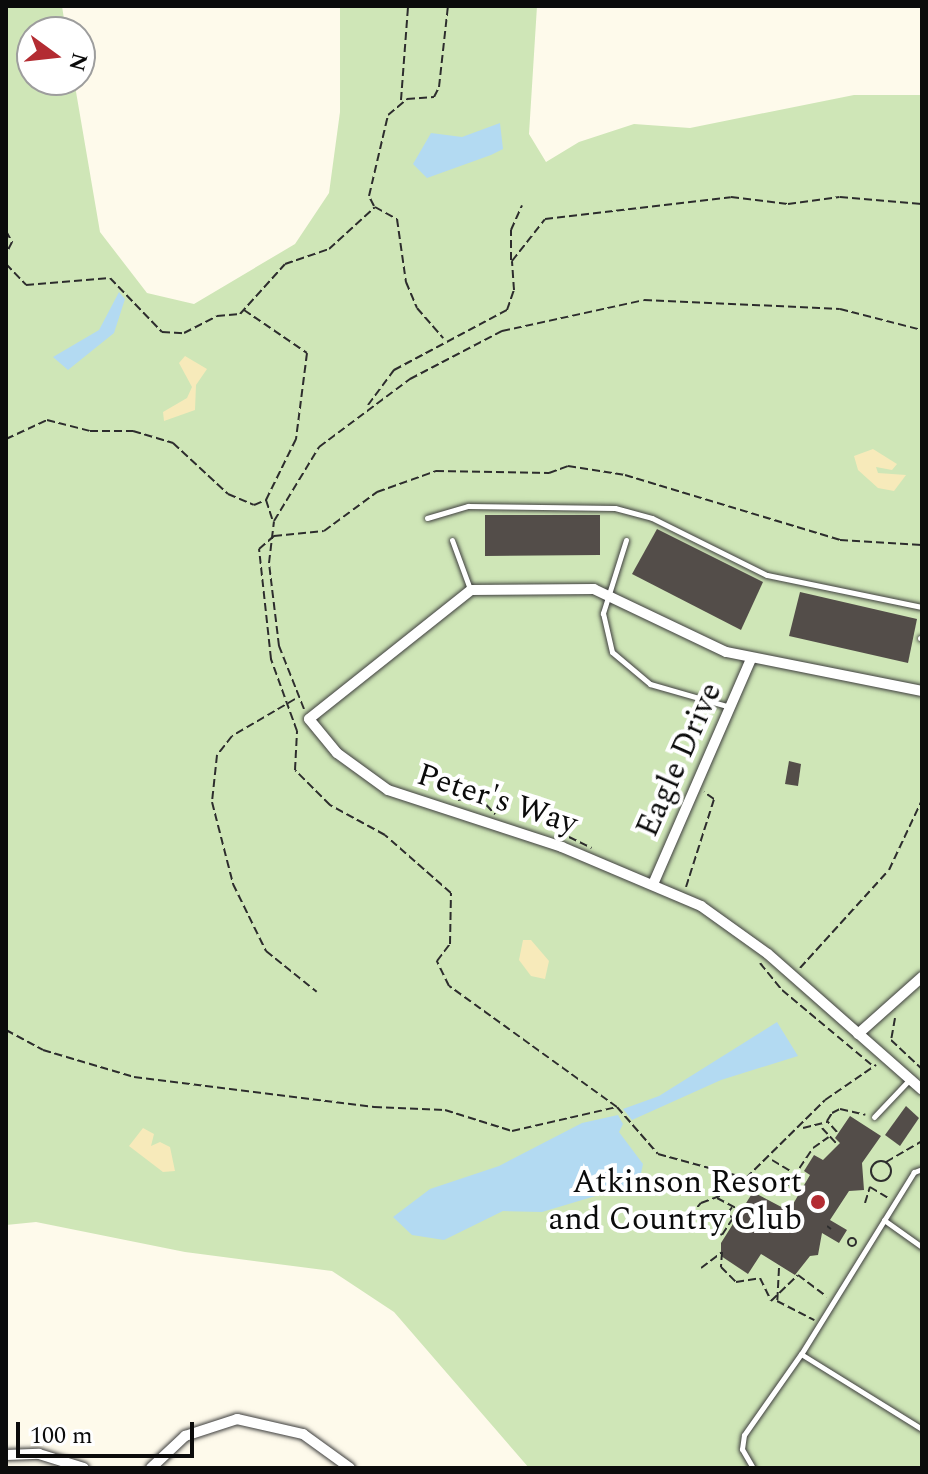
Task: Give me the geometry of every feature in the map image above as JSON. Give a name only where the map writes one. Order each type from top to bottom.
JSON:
[{"type":"street","points":[[309,719],[471,590],[594,589],[751,659],[922,691]]},
{"type":"street","name":"Eagle Drive","points":[[654,882],[733,709],[751,659]]},
{"type":"street","name":"Peter's Way","points":[[309,719],[361,773],[416,804],[654,882],[746,937],[922,1090]]},
{"type":"street","points":[[858,1034],[922,977]]},
{"type":"street","points":[[151,1468],[185,1436],[237,1419],[303,1434],[350,1468]]},
{"type":"street","points":[[6,1455],[39,1454],[84,1468]]},
{"type":"lane","points":[[427,518],[468,506],[615,508],[652,518],[767,575],[922,607]]},
{"type":"lane","points":[[452,540],[471,590]]},
{"type":"lane","points":[[626,540],[609,595],[604,639],[639,678],[733,709]]},
{"type":"lane","points":[[874,1117],[909,1079]]},
{"type":"lane","points":[[753,1468],[742,1449],[744,1435],[801,1354],[884,1220],[922,1169]]},
{"type":"lane","points":[[884,1220],[922,1247]]},
{"type":"lane","points":[[801,1354],[922,1429]]},
{"type":"path","points":[[408,6],[400,103],[384,124],[369,196],[375,207],[397,219],[411,295],[444,339]]},
{"type":"path","points":[[400,103],[434,97],[448,6]]},
{"type":"path","points":[[512,261],[545,219],[731,197],[788,204],[840,197],[922,204]]},
{"type":"path","points":[[309,719],[296,698],[279,646],[270,538],[274,521],[305,464],[365,409],[394,370],[444,339],[507,310],[514,290],[511,230],[522,205]]},
{"type":"path","points":[[6,264],[26,285],[110,278],[168,334],[243,310],[291,259],[329,249],[375,207]]},
{"type":"path","points":[[6,231],[12,242],[6,254]]},
{"type":"path","points":[[365,409],[478,341],[604,305],[669,299],[840,309],[922,330]]},
{"type":"path","points":[[6,439],[47,420],[90,431],[133,431],[173,443],[228,494],[254,505],[266,500],[296,439],[307,353],[243,310]]},
{"type":"path","points":[[266,500],[274,521]]},
{"type":"path","points":[[270,538],[259,549],[259,570],[271,659],[288,704],[299,776],[352,820],[385,835],[451,893],[450,944],[437,961],[449,986],[617,1107],[643,1142],[672,1161],[746,1178],[771,1159],[825,1100],[885,1059],[896,1047]]},
{"type":"path","points":[[296,698],[232,736],[217,755],[212,802],[233,884],[266,951],[317,992]]},
{"type":"path","points":[[686,888],[714,799],[701,791]]},
{"type":"path","points":[[447,802],[478,796],[506,819]]},
{"type":"path","points":[[799,969],[889,870],[922,800]]},
{"type":"path","points":[[566,836],[592,849]]},
{"type":"path","points":[[753,957],[782,990],[874,1066]]},
{"type":"path","points":[[900,1009],[890,1025],[896,1047],[922,1069]]},
{"type":"path","points":[[6,1030],[43,1050],[134,1077],[374,1107],[445,1110],[512,1131],[617,1107]]},
{"type":"path","points":[[802,1128],[821,1127],[840,1109],[874,1117]]},
{"type":"path","points":[[827,1121],[837,1132]]},
{"type":"path","points":[[821,1127],[836,1143]]},
{"type":"path","points":[[786,1188],[795,1173],[829,1137]]},
{"type":"path","points":[[886,1162],[890,1175],[876,1179],[872,1167],[922,1141]]},
{"type":"path","points":[[771,1159],[795,1173]]},
{"type":"path","points":[[695,1202],[717,1198],[752,1184]]},
{"type":"path","points":[[865,1203],[870,1187],[889,1199]]},
{"type":"path","points":[[727,1214],[733,1218],[722,1235],[717,1232],[727,1214],[732,1205],[732,1193]]},
{"type":"path","points":[[717,1198],[741,1211]]},
{"type":"path","points":[[671,1217],[690,1216],[701,1203]]},
{"type":"path","points":[[827,1226],[831,1229]]},
{"type":"path","points":[[701,1268],[722,1252],[719,1263],[736,1282],[760,1278],[768,1299],[819,1323]]},
{"type":"path","points":[[777,1301],[779,1268]]},
{"type":"path","points":[[777,1301],[798,1275],[828,1298]]},
{"type":"green space","points":[[6,6],[62,6],[64,16],[16,16],[16,96],[77,96],[100,232],[147,293],[194,304],[295,244],[329,193],[340,112],[340,6],[537,6],[529,134],[546,162],[579,142],[634,124],[690,128],[854,95],[922,95],[922,1468],[529,1468],[394,1312],[332,1271],[185,1252],[36,1222],[6,1225]]},
{"type":"sand","points":[[185,356],[207,369],[196,385],[195,410],[164,421],[163,412],[187,398],[192,387],[179,363]]},
{"type":"sand","points":[[873,449],[897,464],[892,470],[876,467],[878,473],[906,475],[894,491],[878,488],[858,470],[854,456]]},
{"type":"sand","points":[[523,940],[531,940],[549,961],[545,979],[531,976],[519,960]]},
{"type":"sand","points":[[143,1128],[154,1134],[151,1146],[160,1142],[170,1147],[175,1171],[163,1172],[129,1146]]},
{"type":"water","points":[[500,123],[503,149],[491,155],[427,178],[413,164],[431,133],[462,137]]},
{"type":"water","points":[[119,292],[125,299],[114,333],[68,370],[53,357],[99,330]]},
{"type":"water","points":[[777,1022],[798,1056],[721,1080],[632,1120],[623,1109],[659,1096]]},
{"type":"water","points":[[618,1115],[623,1124],[619,1132],[643,1164],[639,1183],[542,1212],[503,1211],[444,1240],[412,1235],[393,1217],[430,1189],[499,1166],[582,1123]]},
{"type":"building","points":[[485,515],[600,515],[600,555],[485,556]]},
{"type":"building","points":[[657,529],[763,582],[741,630],[632,574]]},
{"type":"building","points":[[800,592],[917,619],[908,663],[789,636]]},
{"type":"building","points":[[789,761],[801,764],[798,786],[785,784]]},
{"type":"building","points":[[906,1106],[919,1118],[900,1146],[885,1135]]},
{"type":"building","name":"Atkinson Resort and Country Club","points":[[850,1116],[881,1136],[862,1163],[864,1190],[849,1191],[830,1220],[847,1230],[839,1243],[822,1233],[818,1255],[810,1256],[795,1275],[761,1254],[748,1274],[721,1256],[721,1243],[753,1192],[789,1211],[810,1175],[804,1171],[814,1155],[823,1160],[840,1143],[835,1138]]},
{"type":"place","name":"Atkinson Resort and Country Club","points":[[818,1202]]}]
